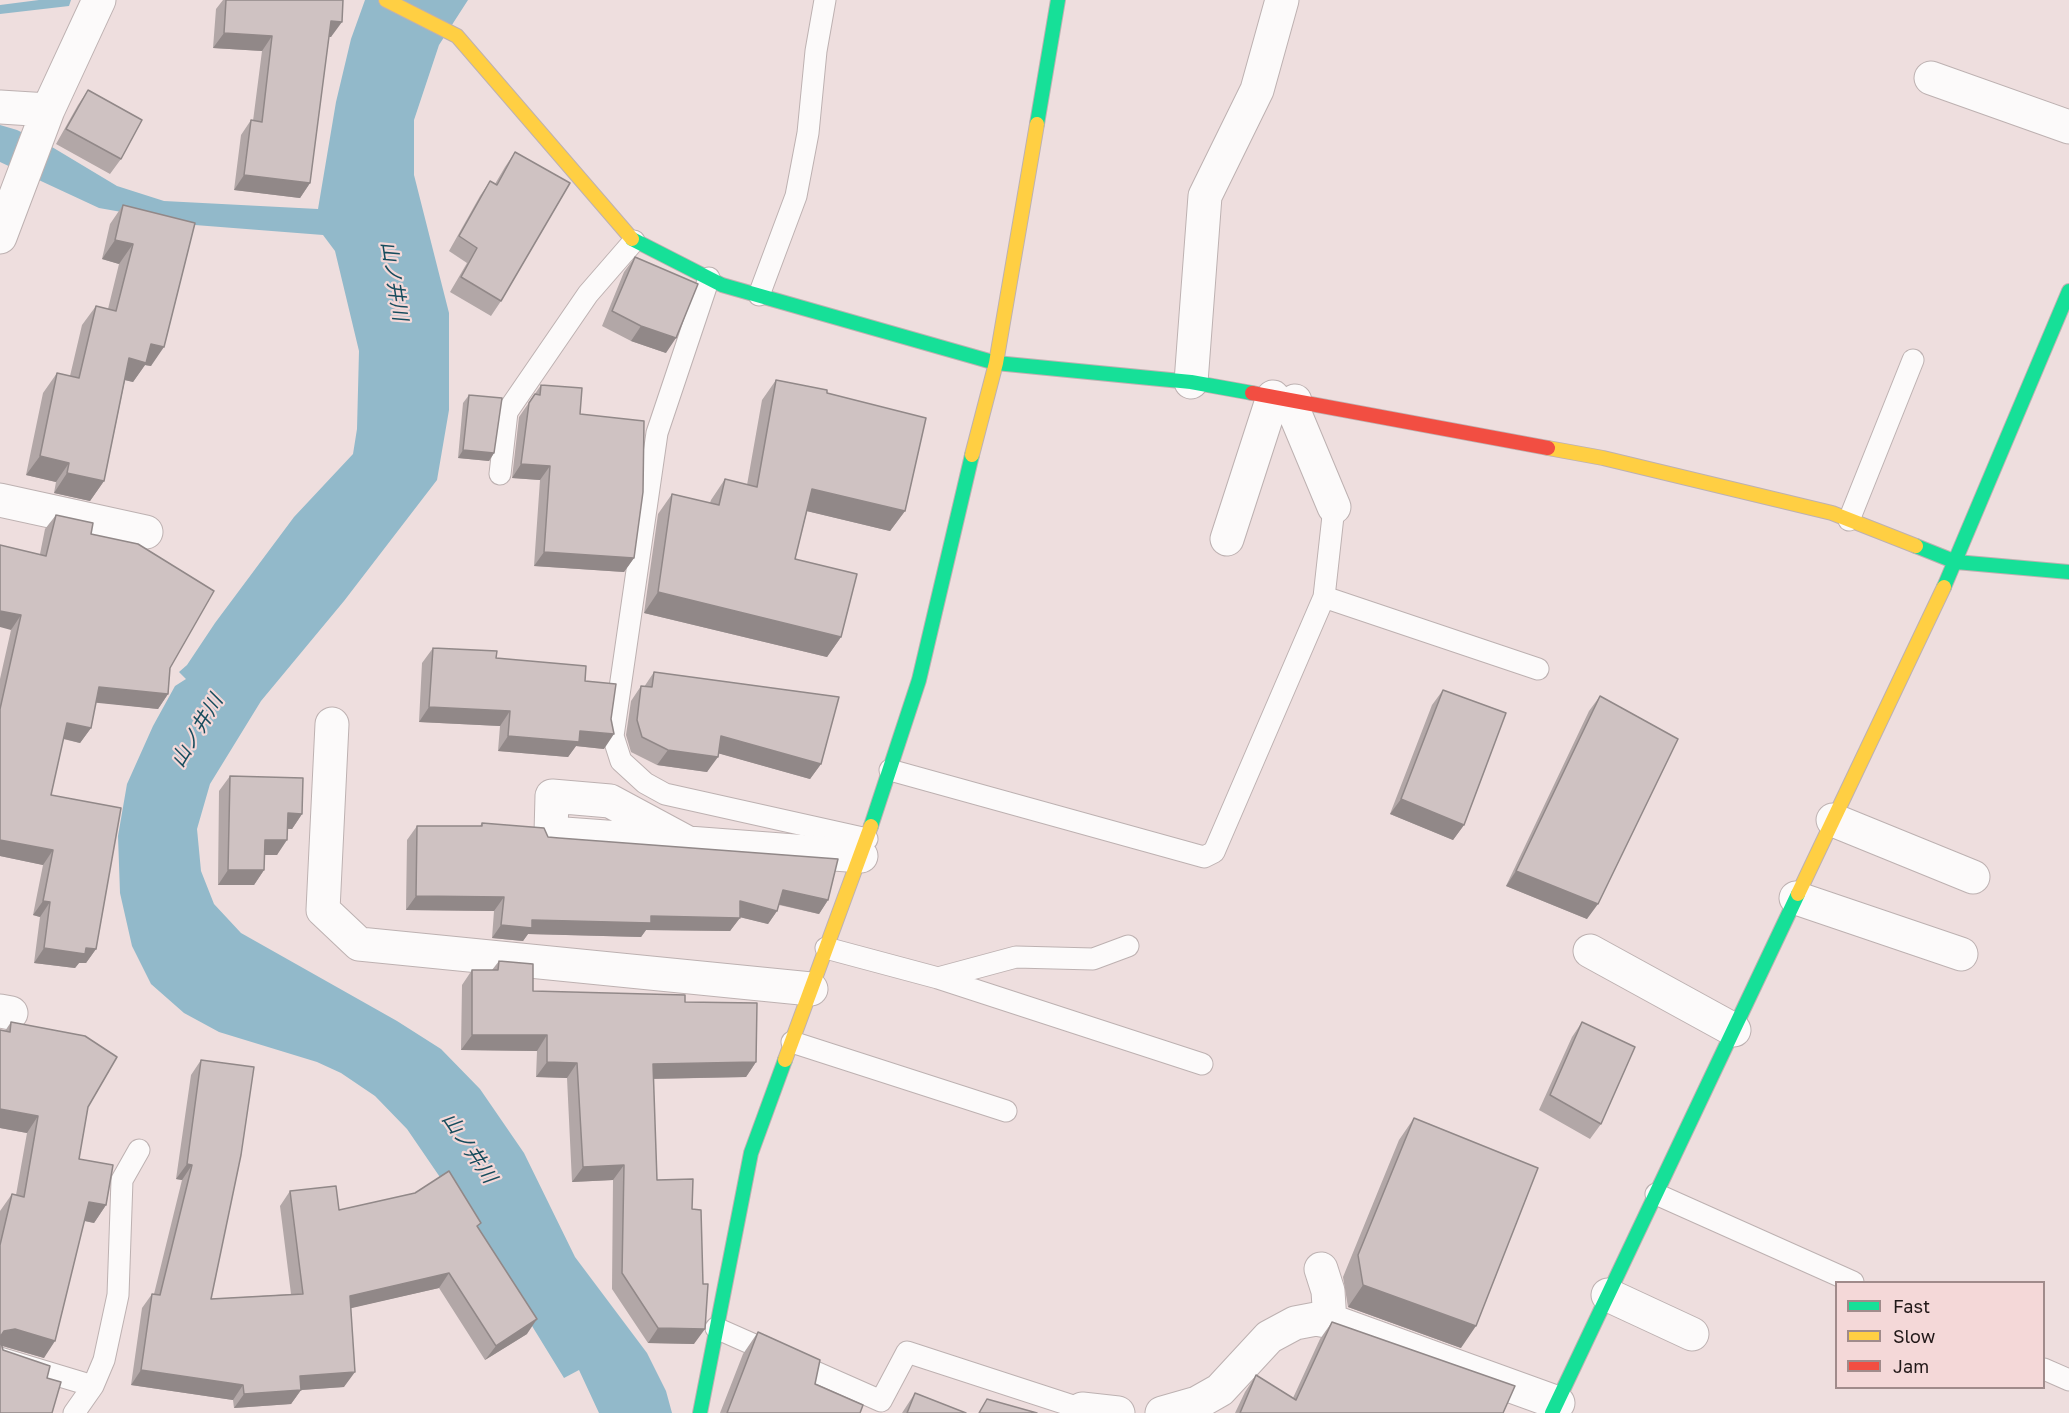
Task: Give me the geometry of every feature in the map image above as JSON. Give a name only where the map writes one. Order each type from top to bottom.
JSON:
[{"type":"street","points":[[0,237],[43,123],[99,0]]},
{"type":"street","points":[[386,0],[457,36],[634,241],[723,285],[996,363],[1191,382],[1603,458],[1832,513],[1956,562],[2069,572]]},
{"type":"street","points":[[700,1413],[752,1153],[864,847],[919,680],[951,538],[996,363],[1058,0]]},
{"type":"street","points":[[1191,382],[1205,196],[1257,90],[1282,0]]},
{"type":"street","points":[[1931,78],[2069,127]]},
{"type":"street","points":[[0,106],[43,123]]},
{"type":"street","points":[[1162,1413],[1197,1403],[1220,1390],[1269,1337],[1295,1323],[1316,1319],[1330,1322],[1555,1408],[1956,562],[2069,291]]},
{"type":"street","points":[[1284,399],[1296,416],[1334,507]]},
{"type":"street","points":[[1227,539],[1284,399]]},
{"type":"street","points":[[0,500],[146,532]]},
{"type":"street","points":[[332,724],[323,910],[359,944],[811,989]]},
{"type":"street","points":[[1833,820],[1973,877]]},
{"type":"street","points":[[688,843],[864,847]]},
{"type":"street","points":[[1796,898],[1961,954]]},
{"type":"street","points":[[1590,951],[1734,1030]]},
{"type":"street","points":[[1321,1269],[1328,1291],[1330,1322]]},
{"type":"street","points":[[1608,1295],[1692,1334]]},
{"type":"street","points":[[1082,1408],[1118,1413]]},
{"type":"lane","points":[[759,295],[796,196],[808,133],[816,51],[825,0]]},
{"type":"lane","points":[[500,474],[507,412],[588,294],[634,241]]},
{"type":"lane","points":[[709,278],[657,434],[614,736],[621,761],[645,783],[665,794],[864,847]]},
{"type":"lane","points":[[1849,520],[1913,360]]},
{"type":"lane","points":[[890,770],[1204,856],[1214,852],[1324,597],[1334,507]]},
{"type":"lane","points":[[1324,597],[1539,669]]},
{"type":"lane","points":[[938,978],[1016,957],[1093,959],[1128,946]]},
{"type":"lane","points":[[826,948],[938,978],[1202,1064]]},
{"type":"lane","points":[[792,1042],[1006,1111]]},
{"type":"lane","points":[[74,1413],[93,1386],[104,1360],[118,1294],[122,1180],[139,1150]]},
{"type":"lane","points":[[1656,1194],[1851,1281]]},
{"type":"lane","points":[[716,1328],[881,1401],[907,1352],[1082,1408]]},
{"type":"lane","points":[[0,1358],[93,1386]]},
{"type":"lane","points":[[2045,1370],[2069,1380]]},
{"type":"water","points":[[39,0],[71,0],[69,6],[0,14],[0,5]]},
{"type":"water","name":"山ノ井川","points":[[365,0],[468,0],[439,45],[414,120],[414,175],[449,313],[449,410],[437,480],[344,601],[261,701],[210,784],[197,829],[201,871],[214,904],[241,933],[397,1021],[441,1049],[480,1089],[524,1153],[575,1257],[647,1353],[666,1391],[672,1413],[599,1413],[579,1370],[564,1378],[446,1186],[407,1129],[375,1096],[341,1073],[317,1062],[219,1032],[184,1013],[151,984],[132,946],[120,893],[118,836],[127,784],[153,726],[175,686],[186,679],[179,672],[187,665],[215,623],[294,517],[353,454],[357,429],[359,351],[335,251],[323,235],[195,225],[99,208],[0,162],[0,125],[17,130],[52,147],[117,186],[164,201],[318,209],[336,102],[351,39]]},
{"type":"building","points":[[226,0],[343,0],[342,22],[331,21],[310,183],[244,175],[251,120],[262,122],[272,36],[224,33]]},
{"type":"building","points":[[88,90],[142,120],[121,159],[66,129]]},
{"type":"building","points":[[515,152],[570,183],[501,301],[461,277],[477,248],[459,236],[490,181],[497,185]]},
{"type":"building","points":[[123,205],[195,223],[164,347],[151,344],[146,363],[129,358],[104,481],[67,473],[69,463],[40,456],[57,373],[79,378],[96,306],[116,311],[133,244],[115,240]]},
{"type":"building","points":[[635,257],[698,284],[676,338],[641,326],[612,311]]},
{"type":"building","points":[[776,380],[827,390],[827,393],[926,418],[905,511],[812,489],[795,559],[857,574],[841,637],[658,592],[672,494],[719,505],[725,479],[757,487]]},
{"type":"building","points":[[541,385],[582,388],[580,414],[644,421],[643,492],[634,558],[544,552],[550,466],[521,464],[529,403],[535,394],[540,395]]},
{"type":"building","points":[[469,395],[502,398],[494,453],[463,450]]},
{"type":"building","points":[[56,515],[93,523],[91,534],[138,544],[214,591],[170,668],[168,694],[99,687],[91,728],[67,723],[51,795],[121,808],[96,949],[86,948],[85,954],[44,948],[50,902],[43,901],[53,850],[0,840],[0,709],[21,615],[0,611],[0,545],[46,556]]},
{"type":"building","points":[[433,648],[497,651],[496,658],[586,666],[585,681],[616,684],[611,719],[614,734],[580,731],[579,742],[508,736],[510,711],[429,707]]},
{"type":"building","points":[[654,672],[839,697],[821,764],[721,736],[718,757],[668,750],[642,737],[637,720],[641,686],[652,687]]},
{"type":"building","points":[[1443,690],[1506,713],[1464,825],[1401,799]]},
{"type":"building","points":[[1600,696],[1678,739],[1598,904],[1516,871]]},
{"type":"building","points":[[230,776],[303,778],[302,814],[288,813],[287,840],[265,840],[264,870],[228,870]]},
{"type":"building","points":[[482,823],[544,828],[548,837],[838,859],[828,900],[783,890],[777,911],[740,901],[740,918],[651,916],[651,923],[532,920],[532,928],[501,925],[504,897],[416,896],[417,826],[482,826]]},
{"type":"building","points":[[499,961],[533,964],[533,991],[685,995],[685,1002],[757,1003],[756,1062],[653,1064],[657,1180],[693,1179],[692,1209],[701,1210],[703,1284],[708,1284],[705,1329],[658,1328],[622,1273],[624,1165],[583,1167],[577,1063],[547,1062],[547,1035],[472,1035],[472,970],[498,970]]},
{"type":"building","points":[[11,1022],[85,1036],[117,1057],[88,1107],[79,1159],[113,1165],[106,1205],[89,1202],[55,1341],[15,1329],[4,1331],[0,1337],[0,1245],[12,1194],[24,1197],[38,1116],[0,1109],[0,1030],[10,1032]]},
{"type":"building","points":[[1582,1022],[1635,1047],[1601,1124],[1550,1095]]},
{"type":"building","points":[[201,1060],[254,1067],[241,1155],[211,1299],[303,1294],[290,1191],[336,1186],[339,1210],[415,1193],[449,1171],[481,1223],[477,1226],[537,1319],[496,1346],[449,1273],[350,1296],[355,1372],[300,1376],[301,1390],[244,1394],[243,1385],[141,1370],[152,1294],[160,1295],[192,1165],[187,1164]]},
{"type":"building","points":[[1414,1118],[1538,1168],[1476,1326],[1363,1285],[1358,1255]]},
{"type":"building","points":[[1332,1322],[1515,1386],[1503,1413],[1240,1413],[1256,1375],[1296,1400]]},
{"type":"building","points":[[758,1332],[820,1360],[815,1384],[863,1405],[860,1413],[727,1413]]},
{"type":"building","points":[[0,1339],[3,1350],[50,1366],[47,1378],[61,1382],[52,1413],[0,1413]]},
{"type":"building","points":[[915,1393],[966,1413],[907,1413]]},
{"type":"building","points":[[987,1399],[1037,1413],[979,1413]]},
{"type":"traffic: fast","points":[[1037,124],[1058,0]]},
{"type":"traffic: fast","points":[[632,239],[722,285],[996,363],[1191,382],[1252,393]]},
{"type":"traffic: fast","points":[[1944,587],[2069,291]]},
{"type":"traffic: fast","points":[[871,826],[919,680],[972,455]]},
{"type":"traffic: fast","points":[[1916,546],[1956,562],[2069,572]]},
{"type":"traffic: fast","points":[[1552,1413],[1798,894]]},
{"type":"traffic: fast","points":[[700,1413],[751,1153],[785,1060]]},
{"type":"traffic: slow","points":[[386,0],[457,36],[632,239]]},
{"type":"traffic: slow","points":[[972,455],[996,363],[1037,124]]},
{"type":"traffic: slow","points":[[1548,448],[1603,458],[1832,513],[1916,546]]},
{"type":"traffic: slow","points":[[1798,894],[1944,587]]},
{"type":"traffic: slow","points":[[785,1060],[871,826]]},
{"type":"traffic: jam","points":[[1252,393],[1548,448]]}]
